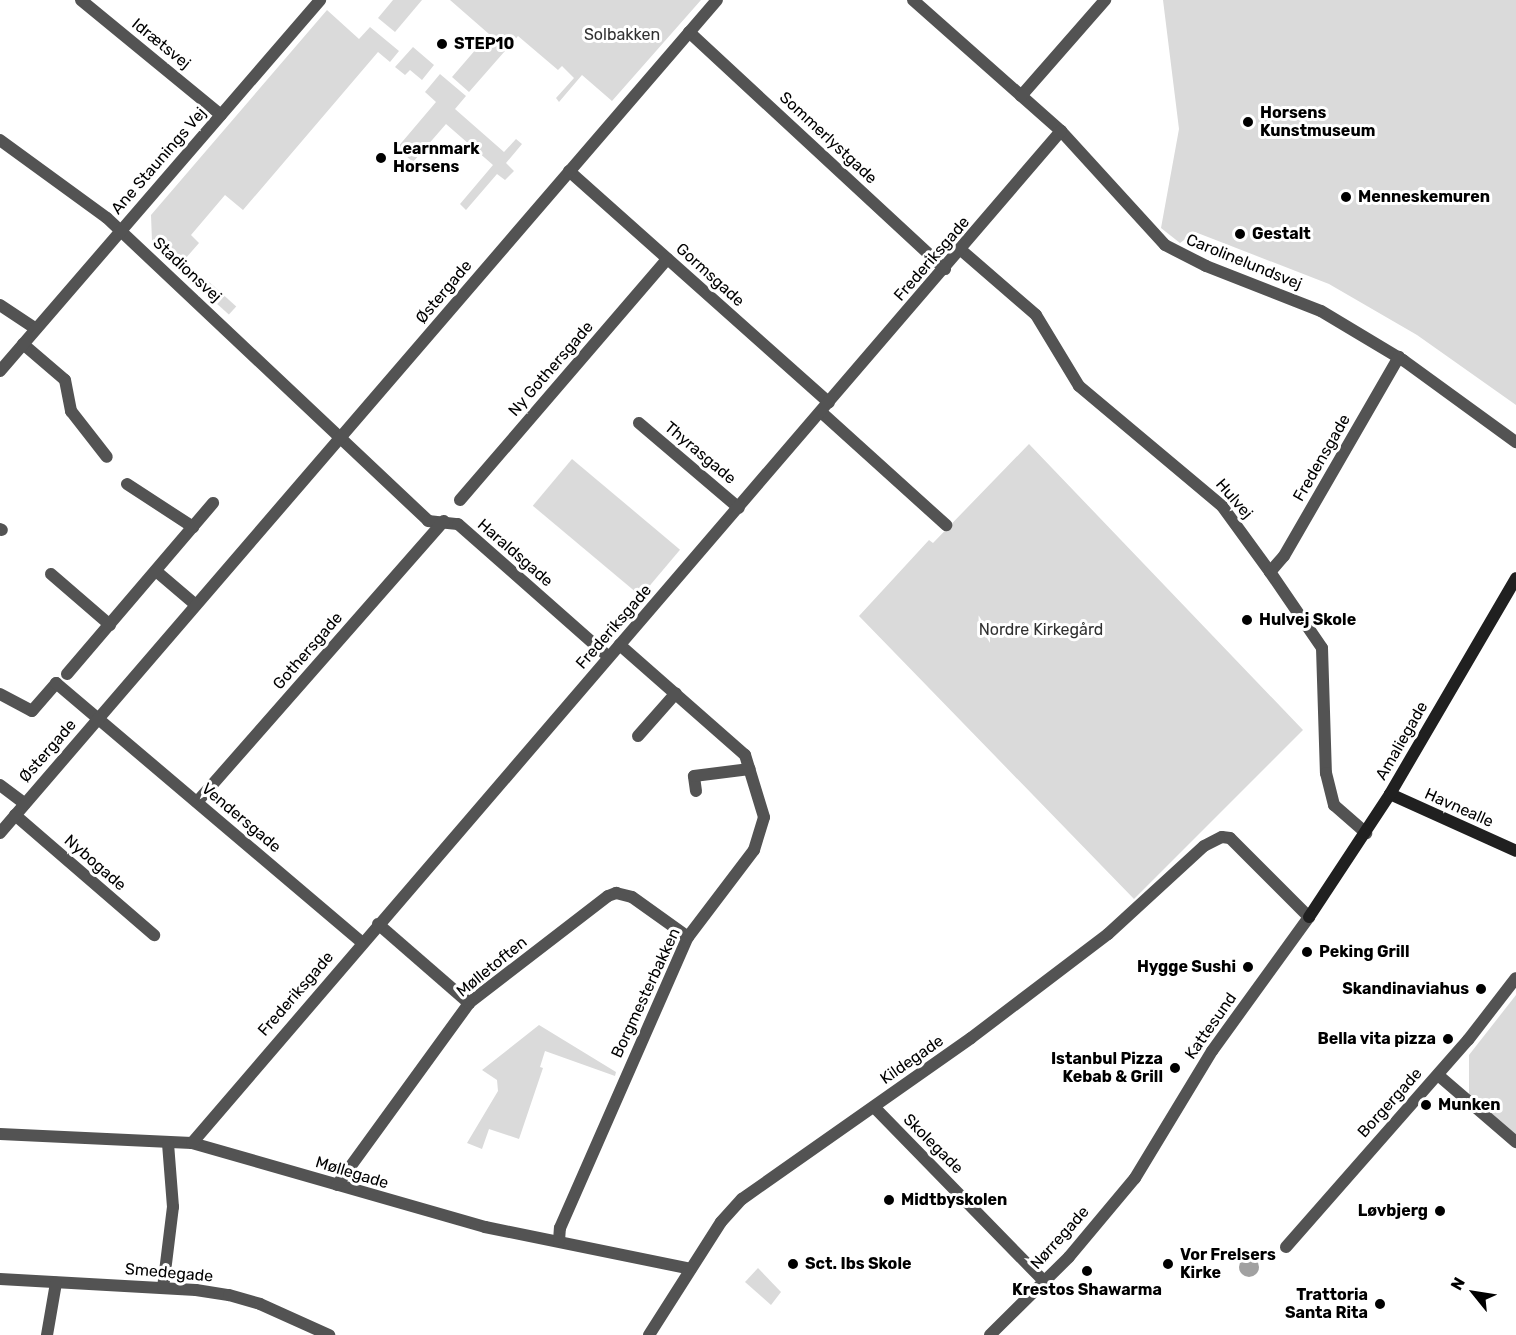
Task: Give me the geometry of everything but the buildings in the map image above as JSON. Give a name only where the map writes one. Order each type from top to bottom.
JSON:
[{"type":"street","name":"Idrætsvej","points":[[81,0],[221,115]]},
{"type":"street","name":"Ane Staunings Vej","points":[[0,371],[320,0]]},
{"type":"street","name":"Østergade","points":[[0,833],[717,0]]},
{"type":"street","name":"Carolinelundsvej","points":[[913,0],[1061,131],[1146,228],[1176,253],[1321,311],[1399,357],[1516,442]]},
{"type":"street","points":[[1022,96],[1105,0]]},
{"type":"street","name":"Sommerlystgade","points":[[689,32],[945,269]]},
{"type":"street","name":"Frederiksgade","points":[[192,1143],[378,924],[945,269],[1061,131]]},
{"type":"street","name":"Stadionsvej","points":[[0,140],[121,231],[342,437]]},
{"type":"street","name":"Gormsgade","points":[[569,171],[667,259],[946,525]]},
{"type":"street","name":"Hulvej","points":[[961,250],[1036,315],[1079,386],[1222,506],[1270,572],[1322,648],[1326,772],[1334,805],[1366,833]]},
{"type":"street","name":"Ny Gothersgade","points":[[460,500],[667,259]]},
{"type":"street","points":[[0,304],[36,329]]},
{"type":"street","points":[[23,344],[65,380],[71,411],[107,457]]},
{"type":"street","name":"Fredensgade","points":[[1270,572],[1284,556],[1399,357]]},
{"type":"street","name":"Thyrasgade","points":[[639,423],[739,508]]},
{"type":"street","name":"Haraldsgade","points":[[342,437],[428,520],[458,524],[609,657]]},
{"type":"street","points":[[127,484],[193,526]]},
{"type":"street","points":[[67,674],[213,503]]},
{"type":"street","name":"Gothersgade","points":[[197,802],[444,521]]},
{"type":"street","points":[[156,570],[196,605]]},
{"type":"street","points":[[51,574],[110,625]]},
{"type":"street","name":"Amaliegade","points":[[1309,917],[1390,794],[1516,578]]},
{"type":"street","name":"Borgmesterbakken","points":[[559,1241],[560,1228],[688,937],[754,850],[764,817],[745,755],[620,645]]},
{"type":"street","name":"Østergade","points":[[0,694],[32,711],[56,683],[99,718]]},
{"type":"street","points":[[638,736],[676,693]]},
{"type":"street","name":"Vendersgade","points":[[99,718],[363,943]]},
{"type":"street","points":[[696,792],[694,776],[750,769]]},
{"type":"street","points":[[0,784],[25,804]]},
{"type":"street","name":"Havnealle","points":[[1390,794],[1516,851]]},
{"type":"street","name":"Nybogade","points":[[15,815],[154,935]]},
{"type":"street","name":"Kildegade","points":[[649,1335],[721,1221],[742,1199],[873,1107],[1108,934],[1204,846],[1222,837],[1236,843],[1309,917]]},
{"type":"street","name":"Mølletoften","points":[[337,1185],[469,1003],[616,893],[632,897],[688,937]]},
{"type":"street","name":"Kattesund","points":[[1149,1159],[1212,1050],[1309,917]]},
{"type":"street","points":[[378,924],[469,1003]]},
{"type":"street","name":"Borgergade","points":[[1286,1247],[1438,1075],[1516,978]]},
{"type":"street","points":[[1438,1075],[1516,1142]]},
{"type":"street","name":"Skolegade","points":[[873,1107],[1044,1281]]},
{"type":"street","name":"Møllegade","points":[[0,1134],[192,1143],[484,1227],[691,1269]]},
{"type":"street","points":[[163,1288],[173,1208],[168,1143]]},
{"type":"street","name":"Nørregade","points":[[990,1335],[1077,1247],[1149,1159]]},
{"type":"street","name":"Smedegade","points":[[0,1279],[163,1288],[246,1299],[329,1335]]},
{"type":"street","points":[[47,1335],[56,1283]]},
{"type":"green space","points":[[393,0],[422,0],[395,32],[378,18]]},
{"type":"green space","name":"Solbakken","points":[[450,0],[701,0],[612,101],[582,75],[559,102],[556,98],[574,78],[562,66],[558,70],[518,36],[469,92],[452,77],[489,34]]},
{"type":"green space","points":[[1163,0],[1516,0],[1516,405],[1417,335],[1329,284],[1195,232],[1180,243],[1161,228],[1179,129]]},
{"type":"green space","points":[[327,10],[359,39],[370,27],[399,51],[390,62],[378,52],[243,210],[225,195],[191,235],[199,243],[178,267],[152,242],[151,215]]},
{"type":"green space","points":[[413,47],[434,65],[422,80],[410,70],[405,75],[395,67]]},
{"type":"green space","points":[[440,74],[466,96],[455,109],[504,152],[516,139],[522,144],[506,163],[514,171],[505,180],[497,174],[466,210],[460,204],[493,165],[446,124],[413,162],[397,148],[436,102],[425,92]]},
{"type":"green space","points":[[208,281],[236,306],[229,315],[201,289]]},
{"type":"green space","name":"Nordre Kirkegård","points":[[1029,444],[1303,730],[1134,899],[859,616],[929,540],[933,543]]},
{"type":"green space","points":[[572,459],[680,550],[641,596],[533,506]]},
{"type":"green space","points":[[1516,995],[1516,1137],[1469,1096],[1469,1055]]},
{"type":"green space","points":[[539,1025],[616,1072],[615,1076],[545,1051],[540,1067],[543,1068],[519,1139],[489,1129],[482,1149],[467,1143],[498,1091],[497,1080],[482,1070]]},
{"type":"green space","points":[[758,1268],[781,1292],[771,1305],[745,1282]]},
{"type":"shaded area","points":[[1249,1257],[1256,1260],[1259,1267],[1256,1274],[1249,1277],[1242,1274],[1239,1267],[1242,1260]]},
{"type":"place","name":"STEP10","points":[[442,44]]},
{"type":"place","name":"Horsens Kunstmuseum","points":[[1248,122]]},
{"type":"place","name":"Learnmark Horsens","points":[[381,158]]},
{"type":"place","name":"Menneskemuren","points":[[1346,197]]},
{"type":"place","name":"Gestalt","points":[[1240,234]]},
{"type":"place","name":"Hulvej Skole","points":[[1247,620]]},
{"type":"place","name":"Peking Grill","points":[[1307,952]]},
{"type":"place","name":"Hygge Sushi","points":[[1248,967]]},
{"type":"place","name":"Skandinaviahus","points":[[1481,989]]},
{"type":"place","name":"Bella vita pizza","points":[[1448,1039]]},
{"type":"place","name":"Istanbul Pizza Kebab & Grill","points":[[1175,1068]]},
{"type":"place","name":"Munken","points":[[1426,1105]]},
{"type":"place","name":"Midtbyskolen","points":[[889,1200]]},
{"type":"place","name":"Løvbjerg","points":[[1440,1211]]},
{"type":"place","name":"Sct. Ibs Skole","points":[[793,1264]]},
{"type":"place","name":"Vor Frelsers Kirke","points":[[1168,1264]]},
{"type":"place","name":"Krestos Shawarma","points":[[1087,1271]]},
{"type":"place","name":"Trattoria Santa Rita","points":[[1380,1304]]}]
